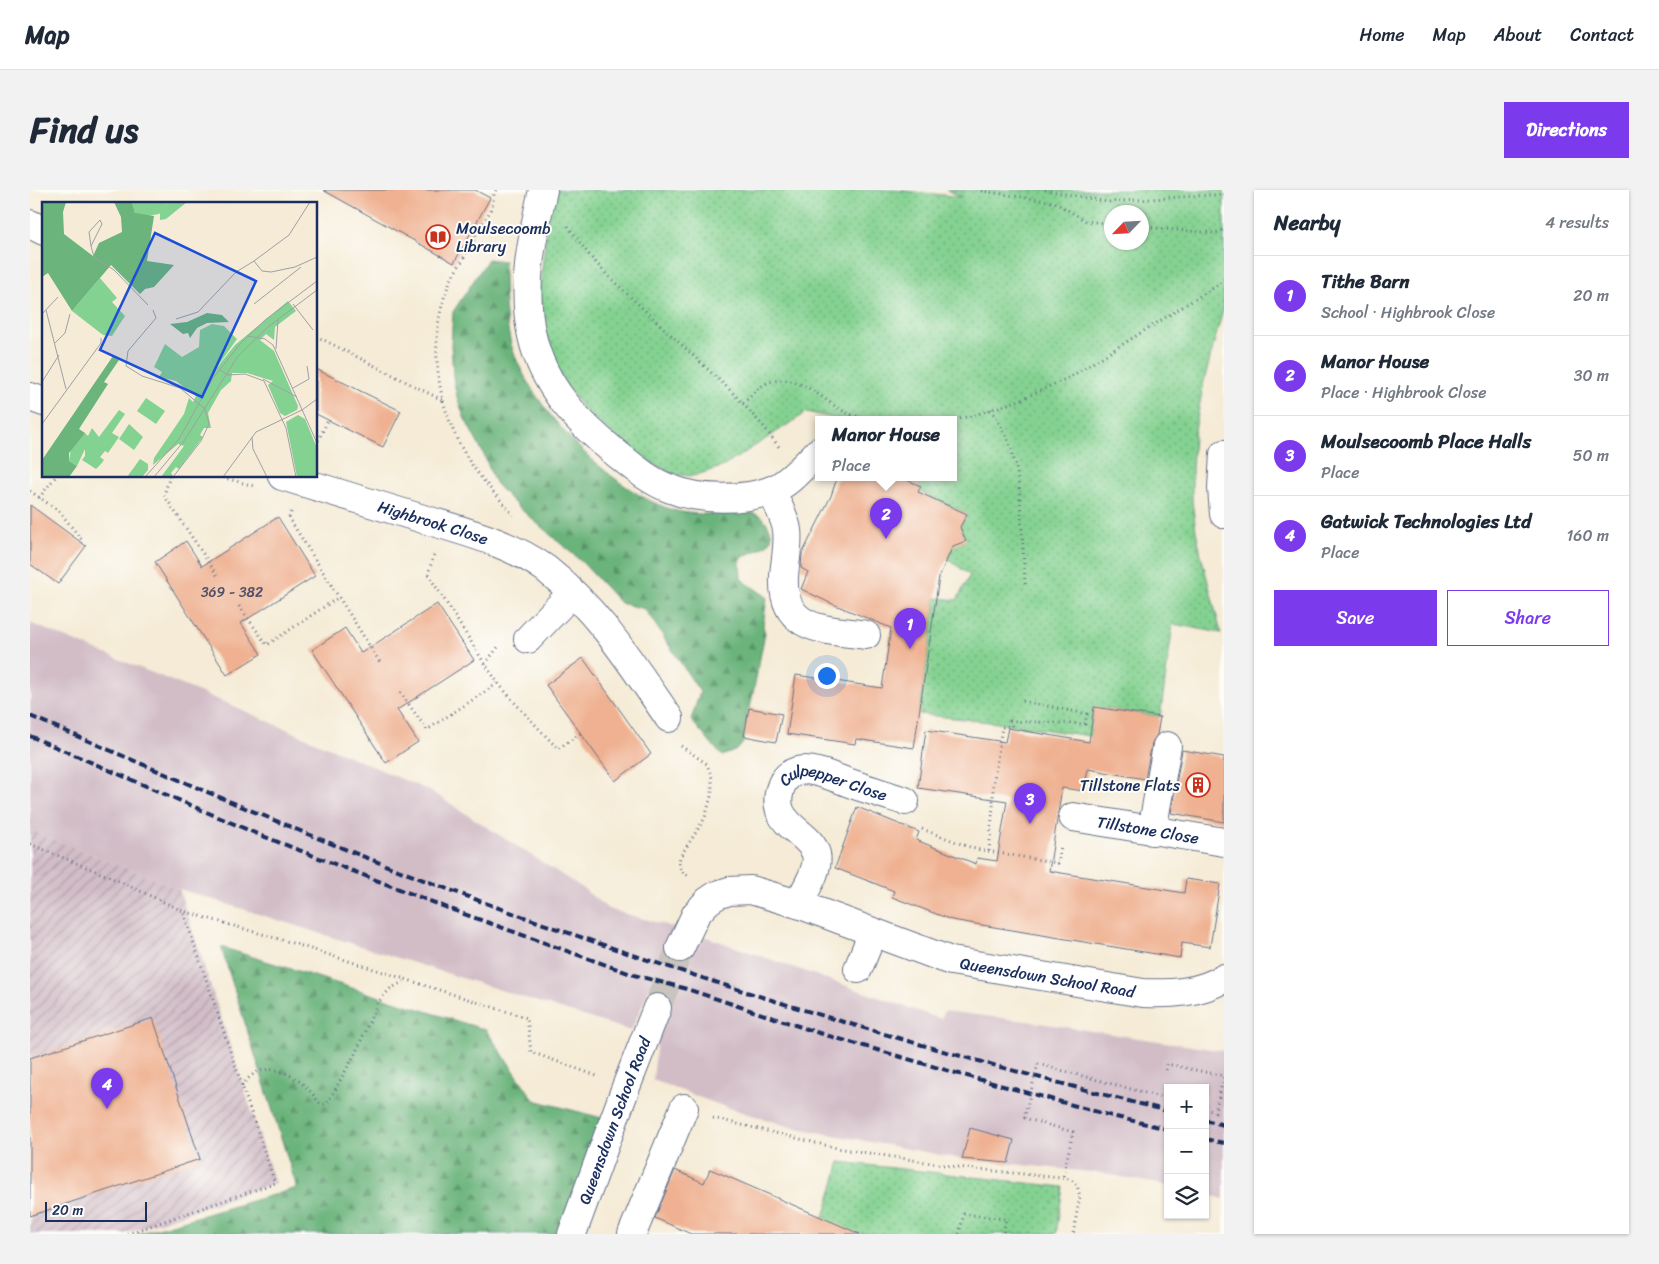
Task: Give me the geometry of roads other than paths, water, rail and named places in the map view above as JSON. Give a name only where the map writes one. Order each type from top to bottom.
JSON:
[{"type":"street","points":[[543,191],[533,237],[528,273],[528,309],[532,337],[541,365],[564,404],[587,428],[628,463],[664,486],[695,496],[710,498],[750,495],[772,490],[784,483],[810,459]]},
{"type":"street","points":[[30,224],[42,230]]},
{"type":"street","points":[[30,397],[42,401]]},
{"type":"street","points":[[1224,454],[1222,488],[1224,514]]},
{"type":"street","name":"Highbrook Close","points":[[288,478],[500,544],[524,555],[546,570],[597,618],[618,643],[669,718]]},
{"type":"street","points":[[772,490],[784,517],[787,531],[783,588],[791,611],[797,618],[812,627],[866,635]]},
{"type":"street","points":[[528,639],[572,593]]},
{"type":"street","points":[[1152,831],[1167,746]]},
{"type":"street","name":"Culpepper Close","points":[[798,904],[813,872],[816,854],[808,840],[786,822],[779,807],[778,801],[781,787],[788,775],[803,770],[820,772],[905,801]]},
{"type":"street","name":"Tillstone Close","points":[[1073,817],[1224,842]]},
{"type":"street","name":"Queensdown School Road","points":[[680,948],[696,914],[708,900],[734,890],[751,890],[798,904],[951,961],[1125,991],[1167,994],[1199,989],[1224,978]]},
{"type":"street","points":[[858,969],[873,932]]},
{"type":"street","name":"Queensdown School Road","points":[[572,1234],[657,1008]]},
{"type":"street","points":[[632,1234],[684,1108]]},
{"type":"tunnel","points":[[657,1008],[680,948]]},
{"type":"railway","points":[[30,716],[352,852],[548,926],[723,985],[900,1039],[1164,1110]]},
{"type":"railway","points":[[30,736],[255,833],[453,910],[634,975],[687,989],[819,1033],[956,1073],[1116,1117],[1164,1128]]},
{"type":"railway","points":[[1209,1121],[1224,1125]]},
{"type":"railway","points":[[1209,1140],[1224,1143]]},
{"type":"place","name":"Moulsecoomb Library","points":[[438,237]]},
{"type":"place","name":"Manor House","points":[[886,539]]},
{"type":"place","name":"Tithe Barn","points":[[910,649]]},
{"type":"place","name":"Tillstone Flats","points":[[1198,785]]},
{"type":"place","name":"Moulsecoomb Place Halls","points":[[1030,824]]},
{"type":"place","name":"Gatwick Technologies Ltd","points":[[107,1109]]}]
